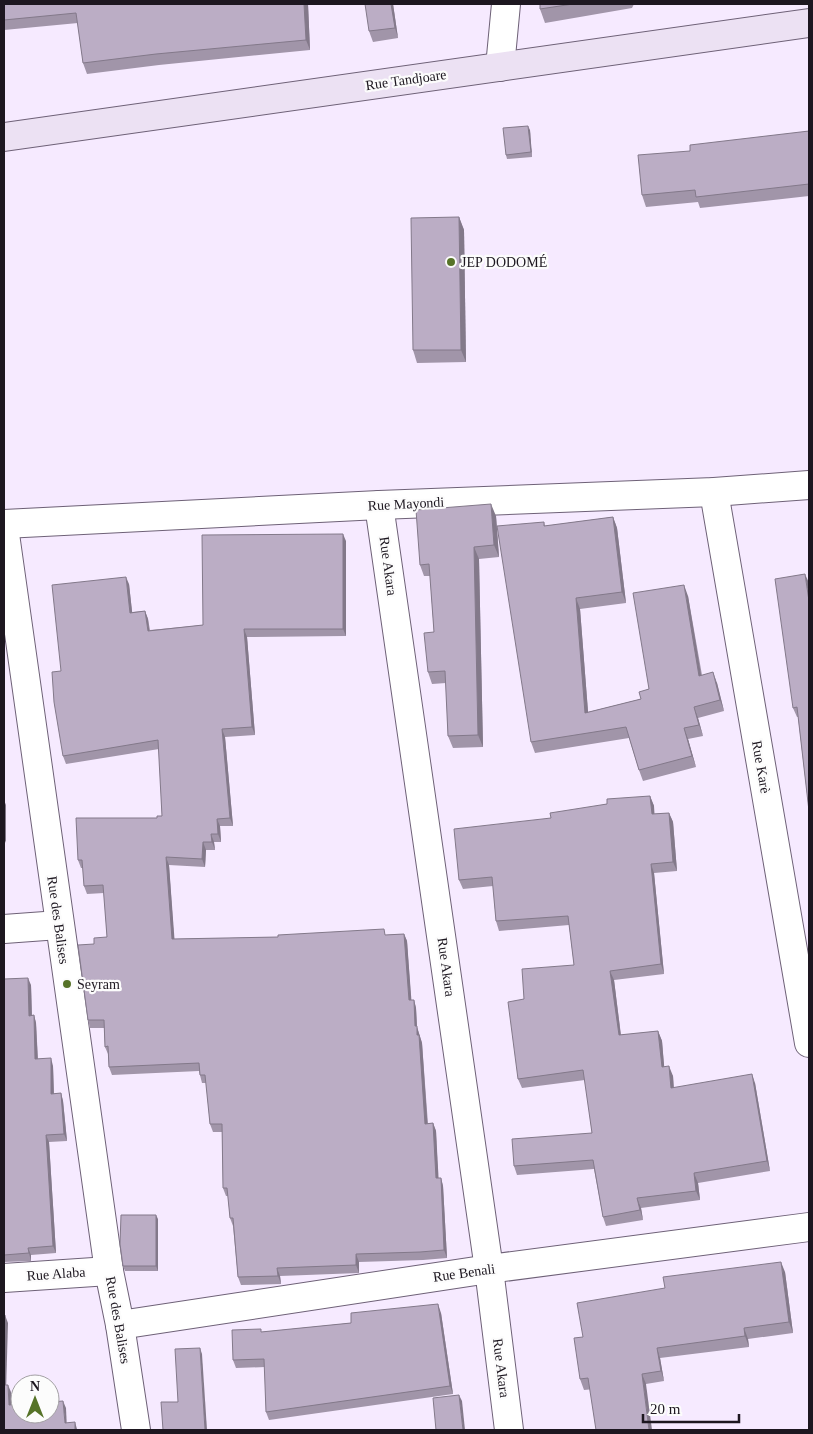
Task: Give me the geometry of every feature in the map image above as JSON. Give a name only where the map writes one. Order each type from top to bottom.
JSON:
[{"type":"street","points":[[500,67],[506,4]]},
{"type":"street","name":"Rue Tandjoare","points":[[4,137],[809,24]]},
{"type":"street","name":"Rue Mayondi","points":[[4,526],[379,505],[714,492],[809,485]]},
{"type":"street","name":"Rue Karè","points":[[714,492],[809,1043]]},
{"type":"street","name":"Rue Akara","points":[[379,505],[489,1269],[509,1430]]},
{"type":"street","name":"Rue des Balises","points":[[4,526],[108,1271],[120,1325],[136,1430]]},
{"type":"street","points":[[4,929],[59,925]]},
{"type":"street","name":"Rue Benali","points":[[120,1325],[489,1269],[809,1227]]},
{"type":"street","name":"Rue Alaba","points":[[4,1278],[108,1271]]},
{"type":"building","points":[[4,4],[304,4],[306,40],[83,63],[76,13],[4,20]]},
{"type":"building","points":[[365,4],[391,4],[395,28],[369,31]]},
{"type":"building","points":[[540,4],[573,4],[540,9]]},
{"type":"building","points":[[528,126],[531,152],[506,155],[503,128]]},
{"type":"building","points":[[809,131],[809,184],[696,197],[695,190],[642,195],[638,155],[690,151],[690,145]]},
{"type":"building","points":[[459,217],[461,350],[413,350],[411,218]]},
{"type":"building","points":[[491,504],[494,545],[474,547],[478,735],[448,736],[445,671],[428,672],[424,633],[434,632],[429,564],[420,565],[416,510]]},
{"type":"building","points":[[613,517],[622,592],[576,598],[585,713],[641,699],[639,692],[649,689],[633,593],[684,585],[699,676],[713,672],[720,700],[694,707],[699,725],[684,728],[692,756],[639,770],[626,727],[531,742],[497,526],[544,522],[544,526]]},
{"type":"building","points":[[343,534],[343,629],[244,629],[252,727],[222,729],[230,818],[217,819],[218,834],[211,834],[212,842],[203,842],[202,859],[166,857],[172,939],[278,937],[278,935],[384,929],[385,935],[404,934],[409,1000],[414,1000],[415,1026],[417,1026],[417,1035],[419,1035],[425,1124],[433,1123],[436,1178],[441,1178],[444,1250],[356,1254],[356,1265],[277,1268],[278,1276],[238,1277],[233,1218],[230,1218],[227,1188],[223,1188],[222,1124],[210,1124],[205,1075],[200,1075],[199,1063],[109,1067],[108,1046],[105,1047],[104,1020],[88,1020],[78,945],[94,944],[94,938],[107,937],[103,885],[84,886],[82,860],[78,860],[76,818],[157,818],[157,816],[162,816],[158,740],[63,756],[54,702],[52,672],[61,671],[52,585],[126,577],[130,613],[145,611],[148,631],[203,625],[202,535]]},
{"type":"building","points":[[805,574],[809,601],[809,811],[797,707],[793,708],[775,579]]},
{"type":"building","points":[[650,796],[652,814],[669,813],[673,862],[651,864],[661,964],[610,971],[619,1035],[658,1031],[662,1067],[669,1066],[671,1088],[752,1074],[767,1161],[694,1173],[696,1191],[637,1198],[640,1210],[603,1217],[593,1160],[514,1166],[512,1139],[592,1133],[583,1070],[518,1079],[508,1002],[524,999],[522,969],[574,965],[568,916],[496,921],[492,877],[459,880],[454,829],[551,818],[550,813],[607,804],[607,799]]},
{"type":"building","points":[[28,978],[29,1016],[34,1015],[35,1059],[51,1058],[51,1094],[61,1093],[64,1134],[46,1135],[53,1246],[28,1248],[29,1253],[4,1255],[4,979]]},
{"type":"building","points":[[121,1215],[156,1215],[156,1266],[123,1266],[120,1244]]},
{"type":"building","points":[[781,1262],[789,1322],[744,1328],[745,1336],[657,1348],[661,1371],[642,1374],[649,1430],[596,1430],[588,1378],[580,1379],[574,1338],[583,1337],[577,1303],[665,1288],[663,1277]]},
{"type":"building","points":[[438,1304],[450,1386],[266,1412],[264,1359],[233,1360],[232,1330],[261,1329],[261,1332],[351,1323],[351,1313]]},
{"type":"building","points":[[4,1315],[5,1315],[4,1385]]},
{"type":"building","points":[[200,1348],[205,1430],[163,1430],[161,1402],[178,1402],[175,1349]]},
{"type":"building","points":[[4,1385],[8,1385],[10,1424],[60,1424],[60,1401],[63,1401],[65,1423],[75,1422],[75,1430],[4,1430]]},
{"type":"building","points":[[459,1395],[463,1430],[436,1430],[433,1398]]},
{"type":"place","name":"JEP DODOMÉ","points":[[451,262]]},
{"type":"place","name":"Seyram","points":[[67,984]]}]
